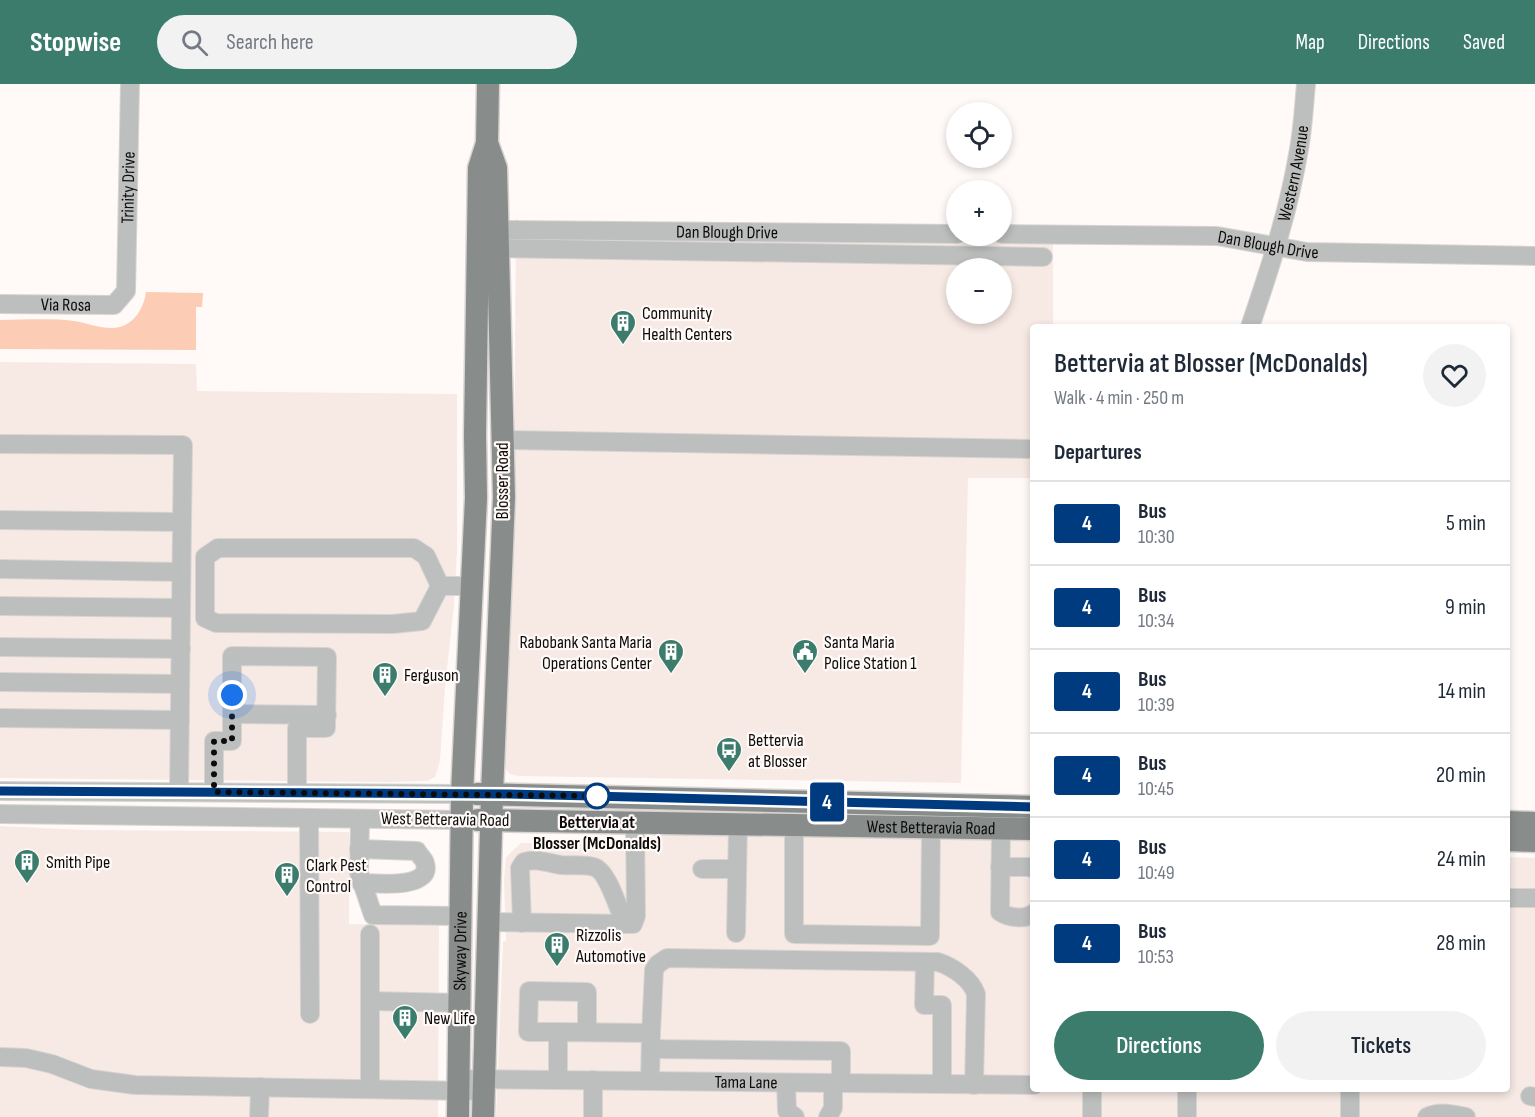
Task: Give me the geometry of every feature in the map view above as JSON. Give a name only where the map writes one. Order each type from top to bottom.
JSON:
[{"type":"main road","name":"Blosser Road","points":[[462,820],[476,498],[479,168],[487,143],[488,84]]},
{"type":"main road","name":"Blosser Road","points":[[487,143],[496,168],[504,497],[491,820]]},
{"type":"main road","name":"West Betteravia Road","points":[[462,794],[1030,807]]},
{"type":"main road","name":"West Betteravia Road","points":[[462,820],[1030,829]]},
{"type":"main road","name":"Skyway Drive","points":[[458,1117],[462,820]]},
{"type":"main road","name":"Skyway Drive","points":[[483,1117],[491,820]]},
{"type":"main road","points":[[1510,822],[1535,823]]},
{"type":"main road","points":[[1510,840],[1535,841]]},
{"type":"street","name":"Trinity Drive","points":[[126,291],[130,84]]},
{"type":"street","name":"Western Avenue","points":[[1251,324],[1277,247],[1300,147],[1306,84]]},
{"type":"street","name":"Dan Blough Drive","points":[[497,239],[946,234]]},
{"type":"street","name":"Dan Blough Drive","points":[[1012,234],[1217,236],[1307,252],[1535,256]]},
{"type":"street","points":[[497,239],[1043,257]]},
{"type":"street","name":"Via Rosa","points":[[0,304],[114,305],[126,291]]},
{"type":"street","points":[[502,440],[1028,449]]},
{"type":"street","points":[[0,444],[183,445],[179,792]]},
{"type":"street","points":[[0,520],[182,522]]},
{"type":"street","points":[[218,548],[414,548],[426,556],[440,586],[422,621],[393,624],[216,623],[205,618],[205,557],[218,548]]},
{"type":"street","points":[[0,569],[181,572]]},
{"type":"street","points":[[440,586],[472,586]]},
{"type":"street","points":[[0,606],[181,608]]},
{"type":"street","points":[[0,647],[181,649]]},
{"type":"street","points":[[214,792],[214,741],[232,741],[232,656],[327,657],[326,728],[297,728],[297,793]]},
{"type":"street","points":[[0,682],[180,684]]},
{"type":"street","points":[[232,714],[327,715]]},
{"type":"street","points":[[0,718],[180,720]]},
{"type":"street","name":"West Betteravia Road","points":[[0,791],[462,794]]},
{"type":"street","name":"West Betteravia Road","points":[[0,814],[462,820]]},
{"type":"street","points":[[309,818],[310,1014]]},
{"type":"street","points":[[360,819],[361,883],[373,915],[460,916]]},
{"type":"street","points":[[488,922],[633,924],[636,916],[636,822]]},
{"type":"street","points":[[736,933],[738,824]]},
{"type":"street","points":[[794,825],[794,934],[930,936],[931,827]]},
{"type":"street","points":[[1001,828],[1000,912],[1006,916],[1030,916]]},
{"type":"street","points":[[359,849],[417,851],[425,863],[425,870],[421,877],[412,883],[361,883]]},
{"type":"street","points":[[522,923],[520,868],[524,862],[531,860],[557,865],[592,867],[600,870],[625,924]]},
{"type":"street","points":[[1000,867],[1030,867]]},
{"type":"street","points":[[702,869],[737,869]]},
{"type":"street","points":[[1510,898],[1535,898]]},
{"type":"street","points":[[370,934],[370,1089]]},
{"type":"street","points":[[650,1081],[654,970],[667,958],[938,962],[948,965],[974,987],[976,994],[974,1084]]},
{"type":"street","points":[[925,962],[924,1005],[942,1005],[942,1084]]},
{"type":"street","points":[[587,1032],[587,992],[529,991],[528,1032],[587,1032],[651,1041],[841,1051],[833,1108],[828,1117]]},
{"type":"street","points":[[370,1001],[459,1003]]},
{"type":"street","points":[[558,1032],[558,1080]]},
{"type":"street","name":"Tama Lane","points":[[0,1056],[26,1058],[52,1064],[91,1079],[114,1083],[370,1089],[558,1080],[1030,1085]]},
{"type":"street","points":[[593,1080],[593,1117]]},
{"type":"street","points":[[786,1083],[787,1111],[795,1117]]},
{"type":"street","points":[[259,1117],[260,1087]]},
{"type":"street","points":[[1092,1092],[1092,1117]]},
{"type":"street","points":[[1187,1092],[1187,1117]]},
{"type":"street","points":[[1350,1092],[1350,1117]]},
{"type":"street","points":[[1427,1117],[1432,1114],[1449,1113],[1466,1117]]},
{"type":"shaded area","points":[[516,218],[524,225],[946,236],[946,246],[1012,246],[1012,235],[1053,235],[1053,324],[1030,324],[1030,478],[968,478],[961,783],[518,776],[510,774],[504,767],[514,508]]},
{"type":"shaded area","points":[[146,292],[203,293],[202,307],[196,307],[196,350],[0,349],[0,320],[65,320],[115,328],[131,322],[143,303]]},
{"type":"shaded area","points":[[0,362],[196,364],[197,391],[457,394],[457,552],[454,605],[440,761],[435,777],[427,781],[387,782],[0,778]]},
{"type":"shaded area","points":[[0,826],[85,830],[349,832],[349,924],[439,926],[438,1117],[0,1117]]},
{"type":"shaded area","points":[[659,835],[1030,841],[1030,1092],[1510,1092],[1510,857],[1535,858],[1535,1117],[496,1117],[503,942],[506,941],[504,880],[506,857],[521,843],[658,845]]},
{"type":"bus line","name":"4","points":[[0,791],[509,794],[1030,807]]},
{"type":"place","name":"Community Health Centers","points":[[623,346]]},
{"type":"place","name":"Rabobank Santa Maria Operations Center","points":[[671,675]]},
{"type":"place","name":"Santa Maria Police Station 1","points":[[805,675]]},
{"type":"place","name":"Ferguson","points":[[385,698]]},
{"type":"place","name":"Bettervia at Blosser","points":[[729,773]]},
{"type":"place","name":"Bettervia at Blosser (McDonalds)","points":[[597,796]]},
{"type":"place","name":"Smith Pipe","points":[[27,885]]},
{"type":"place","name":"Clark Pest Control","points":[[287,898]]},
{"type":"place","name":"Rizzolis Automotive","points":[[557,968]]},
{"type":"place","name":"New Life","points":[[405,1041]]},
{"type":"route","points":[[232,695],[232,741],[214,741],[214,792],[600,796],[597,796]]}]
